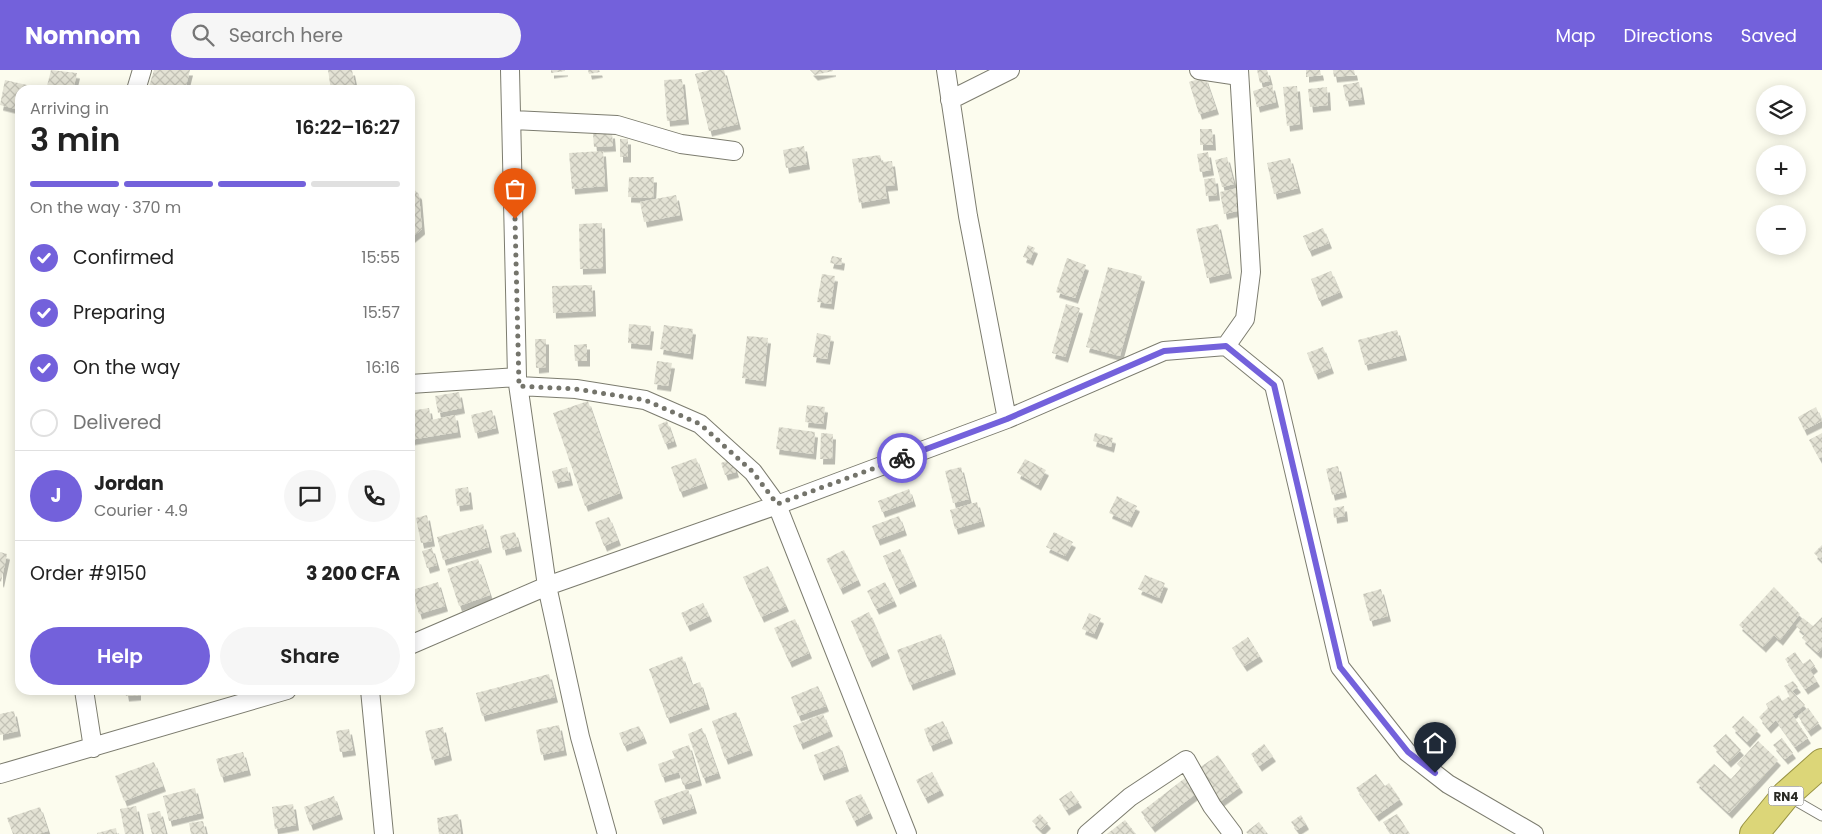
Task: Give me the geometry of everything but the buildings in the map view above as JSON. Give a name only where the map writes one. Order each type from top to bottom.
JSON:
[{"type":"highway","name":"RN4","points":[[1754,834],[1786,796],[1822,763]]},
{"type":"street","points":[[138,85],[142,70]]},
{"type":"street","points":[[510,70],[513,120],[518,382],[547,586],[580,737],[607,834]]},
{"type":"street","points":[[946,70],[968,216],[1007,419]]},
{"type":"street","points":[[950,100],[1010,70]]},
{"type":"street","points":[[1199,70],[1239,73],[1251,272],[1245,319],[1226,346]]},
{"type":"street","points":[[513,120],[617,125],[681,144],[734,151]]},
{"type":"street","points":[[415,643],[547,586],[1007,419],[1164,351],[1226,346],[1274,385],[1340,667],[1408,752],[1448,784],[1534,834]]},
{"type":"street","points":[[415,384],[518,382],[645,400],[700,424],[753,472],[777,504],[907,834]]},
{"type":"street","points":[[85,695],[93,748]]},
{"type":"street","points":[[0,774],[270,695]]},
{"type":"street","points":[[370,695],[384,834]]},
{"type":"street","points":[[1088,834],[1130,797],[1186,760],[1212,806],[1233,834]]},
{"type":"lane","points":[[1786,796],[1822,816]]},
{"type":"way so far","points":[[515,219],[517,378],[519,386],[576,389],[645,400],[700,424],[753,472],[777,504],[902,458]]},
{"type":"route","points":[[902,458],[1007,419],[1164,351],[1226,346],[1274,385],[1340,667],[1408,752],[1435,773]]}]
